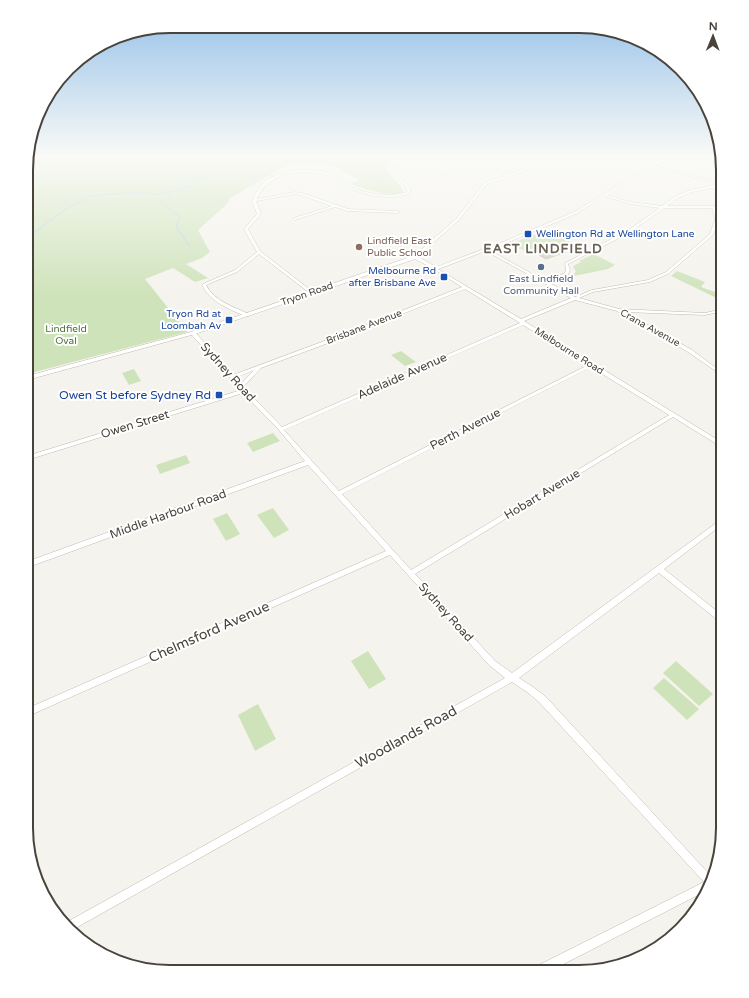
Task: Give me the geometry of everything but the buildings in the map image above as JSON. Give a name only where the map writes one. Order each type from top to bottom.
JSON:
[{"type":"street","points":[[255,203],[259,214],[246,229],[259,252],[312,293]]},
{"type":"street","points":[[324,203],[356,211],[398,212]]},
{"type":"street","name":"Tryon Road","points":[[33,376],[193,333],[415,257],[458,219],[471,203]]},
{"type":"street","points":[[436,269],[564,218],[590,203]]},
{"type":"street","points":[[629,203],[663,207],[714,208]]},
{"type":"street","points":[[545,282],[567,274],[568,270],[566,264],[628,232],[669,203]]},
{"type":"street","points":[[295,219],[334,206]]},
{"type":"street","name":"Adelaide Avenue","points":[[714,208],[716,215]]},
{"type":"street","name":"Adelaide Avenue","points":[[281,429],[574,298],[599,289],[649,281],[666,273],[712,234],[716,222]]},
{"type":"street","name":"Crana Avenue","points":[[486,250],[574,298],[619,310],[690,351],[716,370]]},
{"type":"street","points":[[247,315],[218,302],[205,288],[204,284],[236,271],[259,252]]},
{"type":"street","name":"Melbourne Road","points":[[415,257],[716,442]]},
{"type":"street","name":"Brisbane Avenue","points":[[232,377],[466,288]]},
{"type":"street","points":[[619,310],[705,314],[716,312]]},
{"type":"street","name":"Sydney Road","points":[[193,333],[242,389],[281,429],[309,462],[339,493],[492,663],[533,691],[542,699],[706,878]]},
{"type":"street","name":"Perth Avenue","points":[[339,493],[591,365]]},
{"type":"street","name":"Brisbane Avenue","points":[[242,389],[262,366]]},
{"type":"street","name":"Owen Street","points":[[33,456],[242,389]]},
{"type":"street","name":"Hobart Avenue","points":[[411,573],[673,415]]},
{"type":"street","name":"Middle Harbour Road","points":[[33,562],[309,462]]},
{"type":"street","name":"Woodlands Road","points":[[73,924],[512,678],[716,525]]},
{"type":"street","name":"Chelmsford Avenue","points":[[33,710],[391,552]]},
{"type":"street","points":[[659,569],[716,614]]},
{"type":"street","points":[[551,965],[703,888]]},
{"type":"green space","name":"Lindfield Oval","points":[[33,203],[228,203],[198,230],[210,252],[202,258],[186,264],[208,278],[195,282],[173,268],[145,279],[187,332],[33,372]]},
{"type":"green space","points":[[546,230],[586,249],[575,254],[561,247],[534,255],[510,244]]},
{"type":"green space","points":[[594,254],[615,265],[608,269],[569,277],[576,272],[573,266],[581,262],[579,261]]},
{"type":"green space","points":[[677,271],[705,282],[701,287],[716,292],[716,298],[671,276]]},
{"type":"green space","points":[[401,351],[416,362],[405,366],[391,355]]},
{"type":"green space","points":[[134,369],[141,381],[129,385],[122,373]]},
{"type":"green space","points":[[273,433],[280,441],[253,452],[247,443]]},
{"type":"green space","points":[[186,455],[190,463],[160,474],[156,465]]},
{"type":"green space","points":[[273,508],[289,530],[274,538],[257,515]]},
{"type":"green space","points":[[227,513],[240,534],[226,541],[213,519]]},
{"type":"green space","points":[[368,651],[386,679],[369,689],[351,661]]},
{"type":"green space","points":[[676,661],[713,694],[699,706],[663,673]]},
{"type":"green space","points":[[664,678],[699,709],[687,720],[653,688]]},
{"type":"green space","points":[[258,704],[276,739],[255,751],[238,715]]},
{"type":"waterway","points":[[33,234],[63,211],[78,203]]},
{"type":"waterway","points":[[163,203],[180,217],[176,227],[189,245]]},
{"type":"place","name":"Wellington Rd at Wellington Lane","points":[[528,234]]},
{"type":"place","name":"Lindfield East Public School","points":[[359,247]]},
{"type":"place","name":"East Lindfield Community Hall","points":[[541,267]]},
{"type":"place","name":"Melbourne Rd after Brisbane Ave","points":[[444,277]]},
{"type":"place","name":"Tryon Rd at Loombah Av","points":[[229,320]]},
{"type":"place","name":"Owen St before Sydney Rd","points":[[219,395]]},
{"type":"district","name":"EAST LINDFIELD","points":[[543,249]]}]
